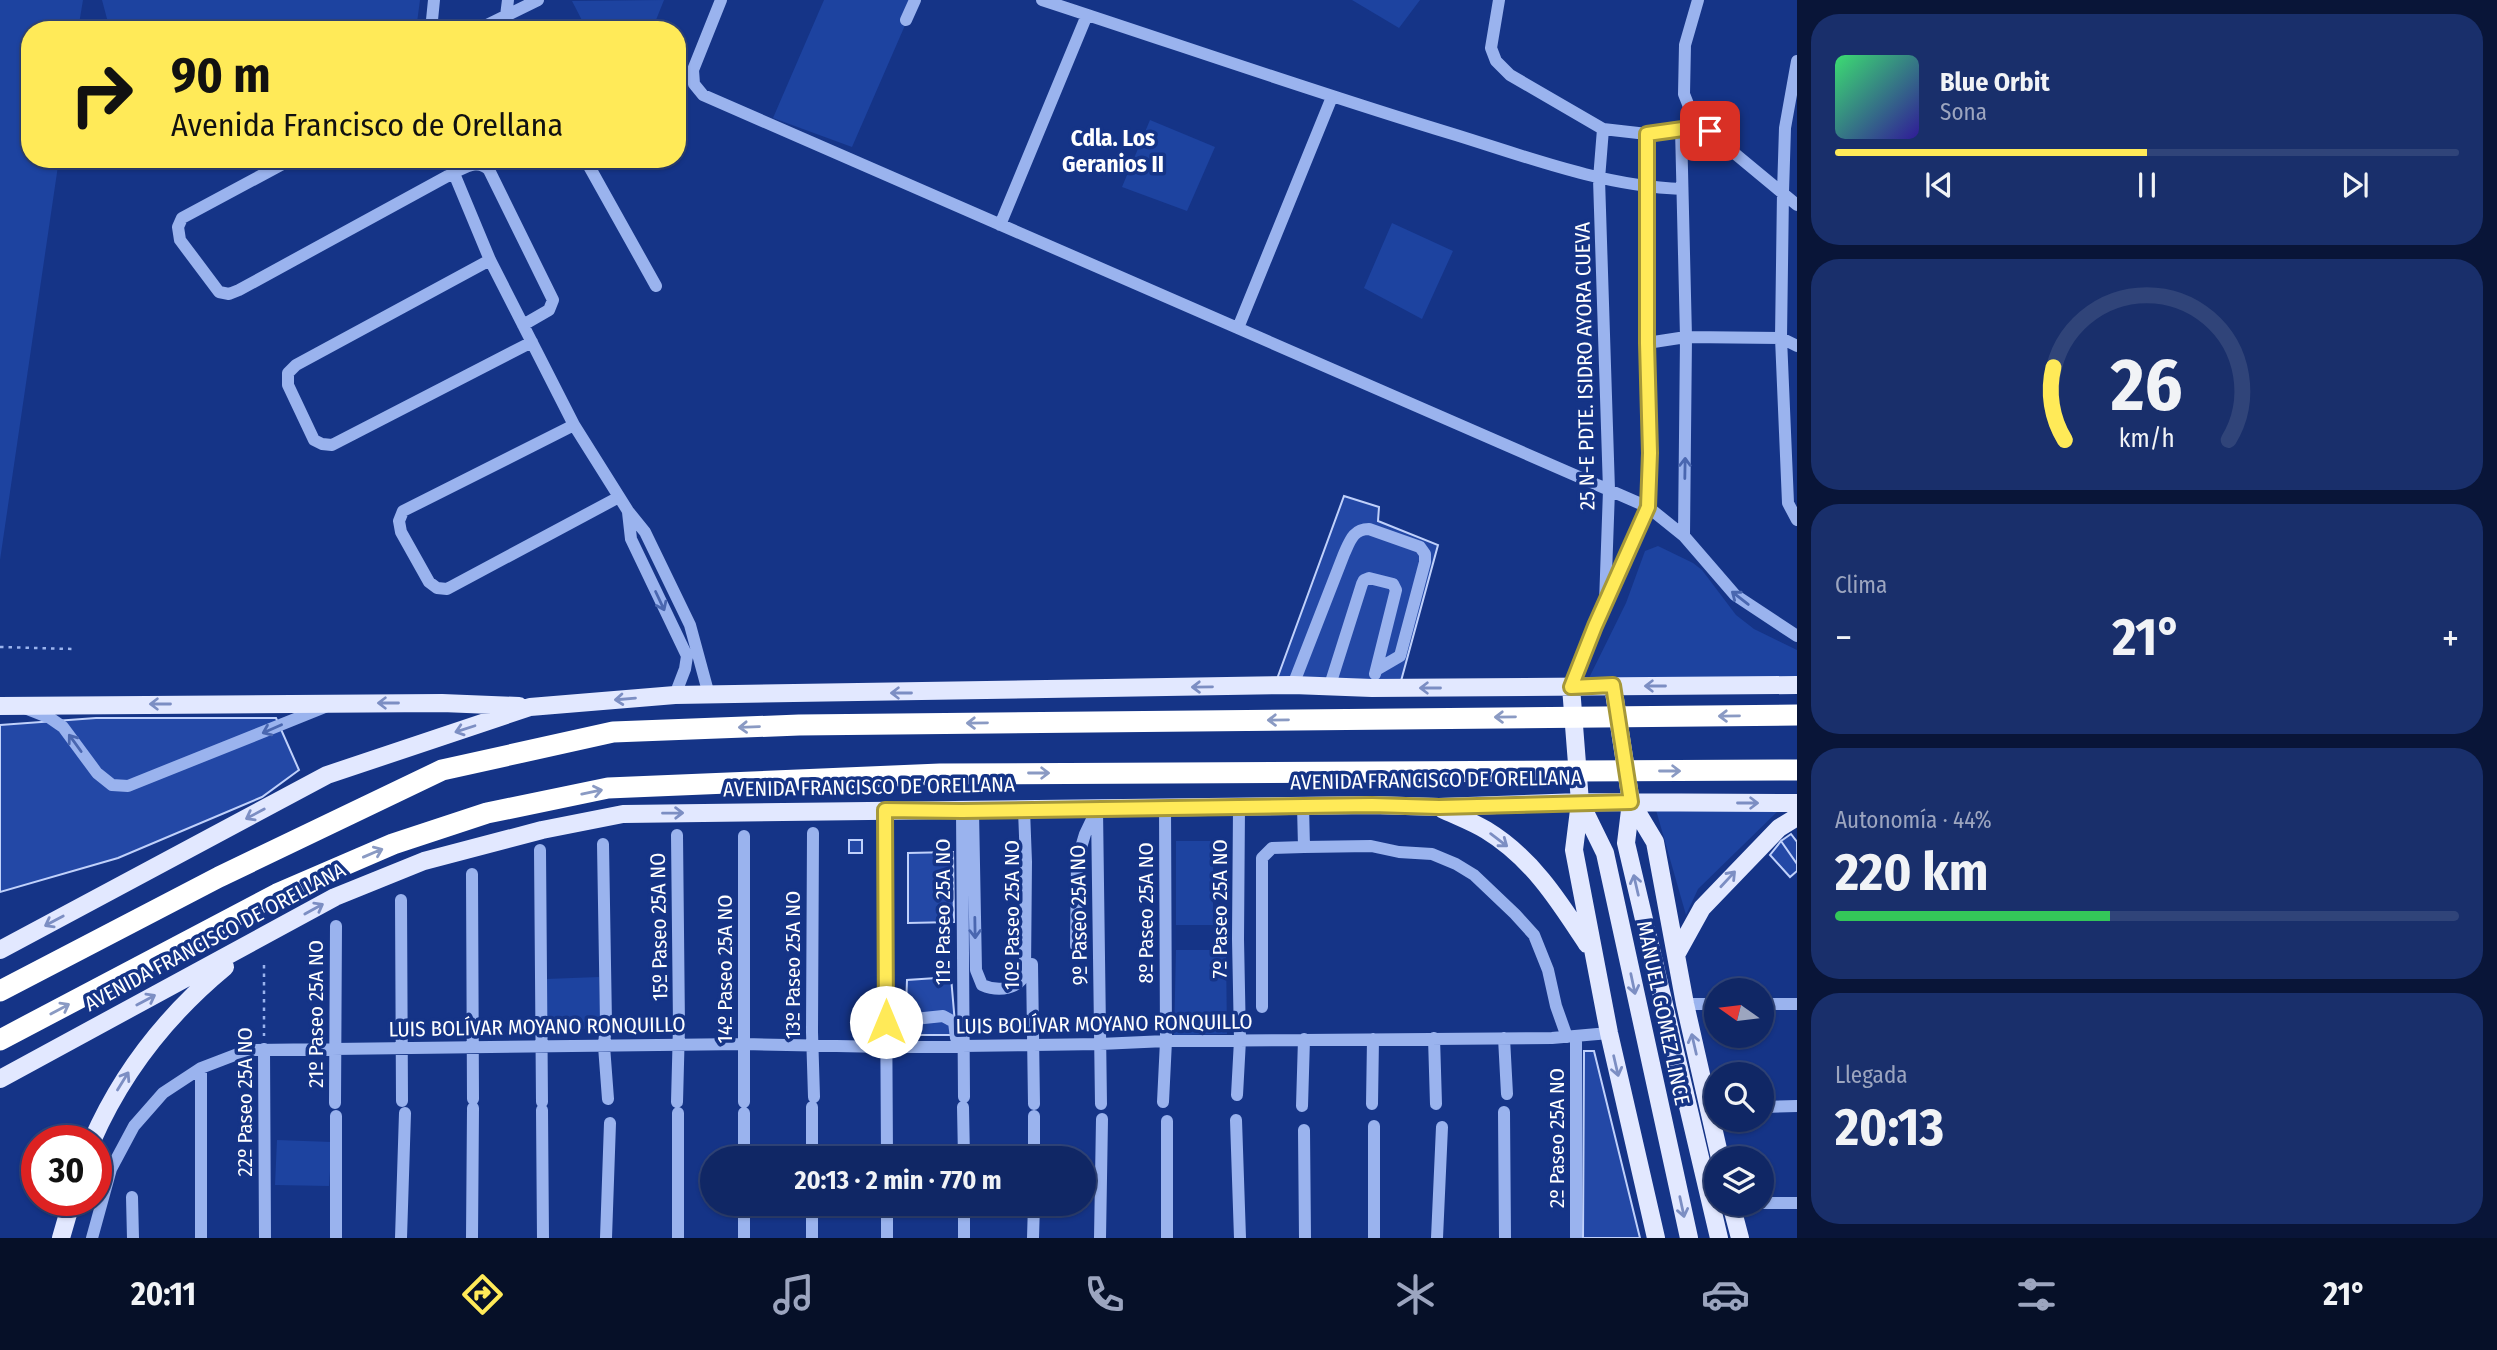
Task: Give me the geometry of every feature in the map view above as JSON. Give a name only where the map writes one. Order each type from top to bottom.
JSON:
[{"type":"highway","points":[[0,991],[219,877],[442,770],[613,733],[799,725],[1797,715]]},
{"type":"highway","name":"AVENIDA FRANCISCO DE ORELLANA","points":[[0,1040],[276,894],[393,844],[487,813],[608,788],[940,774],[1797,770]]},
{"type":"main road","points":[[9,706],[442,703],[530,707],[674,695],[1293,685],[1372,688],[1797,685]]},
{"type":"main road","name":"MANUEL GOMEZ LINCE","points":[[1613,685],[1631,802],[1626,843],[1719,1238]]},
{"type":"main road","name":"MANUEL GOMEZ LINCE","points":[[1571,687],[1580,802],[1574,850],[1609,1033],[1656,1238]]},
{"type":"main road","points":[[0,950],[327,775],[530,707]]},
{"type":"main road","name":"MANUEL GOMEZ LINCE","points":[[1580,802],[1605,853],[1689,1238]]},
{"type":"main road","name":"AVENIDA FRANCISCO DE ORELLANA","points":[[0,1079],[335,897],[424,861],[541,830],[623,814],[1097,810],[1165,807],[1439,807],[1580,802],[1797,803]]},
{"type":"main road","name":"MANUEL GOMEZ LINCE","points":[[1631,802],[1655,842],[1685,1004],[1704,1077]]},
{"type":"main road","points":[[1439,807],[1486,830],[1517,854],[1547,883],[1592,951]]},
{"type":"main road","points":[[1676,955],[1702,908],[1779,828],[1797,817]]},
{"type":"main road","points":[[99,1125],[124,1079],[175,1012],[202,985],[254,942]]},
{"type":"main road","points":[[61,1238],[67,1216]]},
{"type":"main road","points":[[1734,1216],[1740,1238]]},
{"type":"street","points":[[432,21],[434,0]]},
{"type":"street","points":[[508,0],[506,16],[509,21]]},
{"type":"street","points":[[496,21],[538,0]]},
{"type":"street","points":[[720,0],[693,70],[694,84],[703,95],[1648,507],[1684,536],[1735,596],[1797,636]]},
{"type":"street","points":[[906,20],[915,0]]},
{"type":"street","points":[[1042,0],[1332,97],[1599,179],[1648,188],[1682,189]]},
{"type":"street","points":[[1499,0],[1491,48],[1496,61],[1510,75],[1603,129],[1647,134],[1697,127],[1710,131],[1797,205]]},
{"type":"street","points":[[1697,127],[1684,94],[1685,45],[1698,0]]},
{"type":"street","points":[[1000,225],[1087,15]]},
{"type":"street","points":[[1797,61],[1794,95],[1785,128],[1781,338],[1787,503],[1797,520]]},
{"type":"street","points":[[1238,328],[1332,97]]},
{"type":"street","points":[[1681,128],[1686,337],[1684,536]]},
{"type":"street","name":"25 N-E PDTE. ISIDRO AYORA CUEVA","points":[[1603,129],[1599,179],[1609,490],[1605,603]]},
{"type":"street","name":"25 N-E PDTE. ISIDRO AYORA CUEVA","points":[[1571,687],[1574,674],[1648,507],[1650,453],[1647,134]]},
{"type":"street","points":[[275,168],[182,218],[178,227],[180,240],[219,292],[229,294],[239,290],[466,168]]},
{"type":"street","points":[[453,168],[490,260],[574,425],[628,512],[645,532],[690,625],[693,654],[709,695]]},
{"type":"street","points":[[487,168],[553,300],[549,310],[523,325]]},
{"type":"street","points":[[590,168],[656,286]]},
{"type":"street","points":[[1783,192],[1797,191]]},
{"type":"street","points":[[490,260],[296,365],[288,373],[288,385],[314,440],[322,444],[332,444],[532,342]]},
{"type":"street","points":[[1647,343],[1686,337],[1781,338],[1797,346]]},
{"type":"street","points":[[574,425],[403,511],[399,521],[401,532],[429,582],[437,588],[447,589],[619,497]]},
{"type":"street","points":[[1293,685],[1345,554],[1354,534],[1362,529],[1420,547],[1425,554],[1400,656],[1376,670]]},
{"type":"street","points":[[1330,685],[1362,584],[1368,578],[1393,584],[1396,590],[1372,688]]},
{"type":"street","points":[[674,695],[693,654]]},
{"type":"street","points":[[9,706],[56,721],[97,773],[112,785],[128,786],[335,703]]},
{"type":"street","points":[[1303,806],[1304,847]]},
{"type":"street","name":"8º Paseo 25A NO","points":[[1163,1102],[1166,1041],[1165,807]]},
{"type":"street","name":"7º Paseo 25A NO","points":[[1237,1095],[1240,1040],[1239,807]]},
{"type":"street","points":[[885,810],[887,1146]]},
{"type":"street","points":[[967,811],[976,970],[982,985],[998,988],[1021,983],[1025,971],[1027,810]]},
{"type":"street","name":"10º Paseo 25A NO","points":[[1027,810],[1034,1146]]},
{"type":"street","points":[[1076,946],[1076,861],[1084,834],[1097,810]]},
{"type":"street","name":"9º Paseo 25A NO","points":[[1097,810],[1101,1104]]},
{"type":"street","name":"11º Paseo 25A NO","points":[[964,1146],[960,1046],[967,811]]},
{"type":"street","name":"13º Paseo 25A NO","points":[[812,1146],[813,833]]},
{"type":"street","name":"15º Paseo 25A NO","points":[[677,835],[678,1238]]},
{"type":"street","name":"14º Paseo 25A NO","points":[[744,835],[744,1146]]},
{"type":"street","points":[[603,844],[606,1023],[604,1046],[608,1099]]},
{"type":"street","points":[[1262,1007],[1262,858],[1272,848],[1371,846],[1399,852],[1432,854],[1456,864],[1474,875],[1515,914],[1534,936],[1548,970],[1556,1006],[1552,1038]]},
{"type":"street","points":[[540,850],[543,1238]]},
{"type":"street","points":[[472,874],[472,1238]]},
{"type":"street","points":[[401,900],[400,1048],[404,1107],[401,1238]]},
{"type":"street","name":"21º Paseo 25A NO","points":[[336,926],[336,1238]]},
{"type":"street","points":[[1685,1004],[1704,1004]]},
{"type":"street","points":[[1774,1004],[1797,1004]]},
{"type":"street","name":"2º Paseo 25A NO","points":[[1556,1006],[1571,1037],[1576,1238]]},
{"type":"street","points":[[886,1022],[943,1016],[949,1018],[956,1027],[960,1046]]},
{"type":"street","name":"LUIS BOLÍVAR MOYANO RONQUILLO","points":[[92,1238],[111,1168],[134,1126],[163,1093],[201,1068],[248,1050],[744,1044],[886,1047],[1240,1040],[1552,1038],[1609,1033]]},
{"type":"street","points":[[1434,1038],[1436,1104]]},
{"type":"street","points":[[1504,1038],[1507,1094]]},
{"type":"street","points":[[1372,1104],[1373,1039]]},
{"type":"street","points":[[1302,1106],[1304,1040]]},
{"type":"street","name":"22º Paseo 25A NO","points":[[264,1049],[265,1238]]},
{"type":"street","points":[[201,1068],[201,1238]]},
{"type":"street","points":[[1774,1107],[1797,1106]]},
{"type":"street","points":[[1504,1112],[1505,1238]]},
{"type":"street","points":[[1100,1238],[1102,1119]]},
{"type":"street","points":[[1236,1120],[1240,1238]]},
{"type":"street","points":[[1167,1121],[1167,1238]]},
{"type":"street","points":[[606,1238],[610,1123]]},
{"type":"street","points":[[1374,1126],[1374,1238]]},
{"type":"street","points":[[1437,1238],[1442,1127]]},
{"type":"street","points":[[1304,1130],[1305,1238]]},
{"type":"street","points":[[132,1197],[133,1238]]},
{"type":"street","points":[[1774,1203],[1797,1203]]},
{"type":"street","points":[[744,1216],[744,1238]]},
{"type":"street","points":[[812,1216],[812,1238]]},
{"type":"street","points":[[887,1216],[887,1238]]},
{"type":"street","points":[[964,1216],[964,1238]]},
{"type":"street","points":[[1033,1238],[1034,1216]]},
{"type":"path","points":[[0,647],[73,649]]},
{"type":"path","name":"22º Paseo 25A NO","points":[[264,965],[264,1049]]},
{"type":"shaded area","points":[[0,0],[83,0],[80,21],[21,21],[21,168],[58,168],[0,560]]},
{"type":"shaded area","points":[[102,0],[420,0],[417,21],[108,21]]},
{"type":"shaded area","points":[[664,0],[656,21],[582,21],[572,1]]},
{"type":"shaded area","points":[[824,0],[916,0],[852,147],[773,118]]},
{"type":"shaded area","points":[[1352,0],[1420,0],[1399,28]]},
{"type":"shaded area","points":[[1150,120],[1215,147],[1187,211],[1122,187]]},
{"type":"shaded area","points":[[1392,223],[1453,251],[1422,319],[1364,288]]},
{"type":"shaded area","points":[[1658,546],[1702,570],[1736,615],[1754,629],[1797,650],[1797,678],[1589,678],[1626,603],[1645,551]]},
{"type":"shaded area","points":[[1781,808],[1698,889],[1686,915],[1656,810]]},
{"type":"shaded area","points":[[1176,841],[1213,841],[1213,925],[1176,925]]},
{"type":"shaded area","points":[[1176,950],[1226,950],[1227,1034],[1174,1035]]},
{"type":"shaded area","points":[[599,977],[601,1028],[547,1031],[546,979]]},
{"type":"shaded area","points":[[277,1140],[332,1142],[329,1186],[275,1185]]},
{"type":"building","points":[[1344,496],[1379,507],[1378,521],[1438,545],[1401,681],[1277,679]]},
{"type":"building","points":[[96,718],[276,718],[299,770],[262,797],[118,858],[0,892],[0,725]]},
{"type":"building","points":[[1791,834],[1797,842],[1797,864],[1781,841]]},
{"type":"building","points":[[849,840],[862,840],[862,853],[849,853]]},
{"type":"building","points":[[1781,841],[1797,864],[1797,871],[1790,877],[1770,855]]},
{"type":"building","points":[[953,852],[954,922],[908,923],[908,853]]},
{"type":"building","points":[[951,977],[956,1035],[905,1035],[907,980]]},
{"type":"building","points":[[1584,1051],[1594,1051],[1640,1238],[1583,1238]]},
{"type":"district","name":"Cdla. Los Geranios II","points":[[1113,151]]},
{"type":"route","points":[[886,1022],[885,810],[1097,810],[1372,805],[1439,807],[1631,802],[1613,685],[1571,687],[1574,674],[1648,507],[1650,453],[1647,134],[1697,127],[1710,131]]}]
